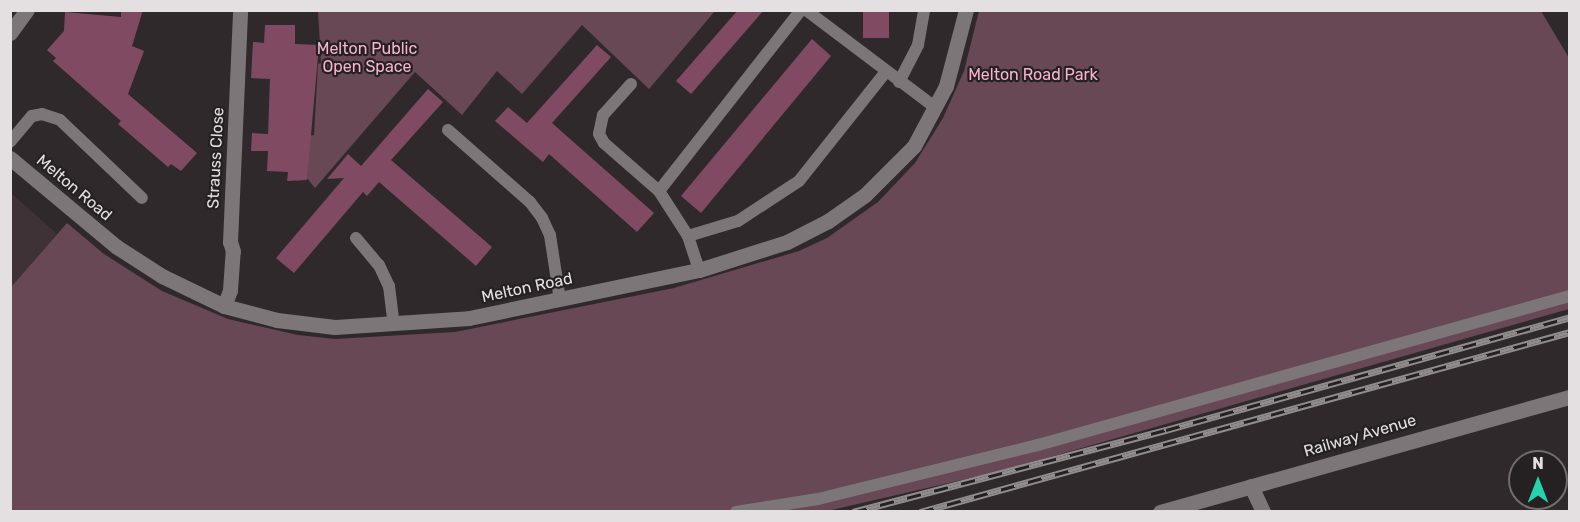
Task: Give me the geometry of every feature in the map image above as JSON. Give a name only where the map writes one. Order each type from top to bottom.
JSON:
[{"type":"street","points":[[10,33],[27,10]]},
{"type":"street","name":"Strauss Close","points":[[224,306],[230,290],[233,251],[230,242],[240,10]]},
{"type":"street","name":"Melton Road","points":[[10,158],[125,253],[224,306],[306,325],[394,324],[469,318],[699,270],[787,242],[847,209],[899,163],[936,108],[955,63],[966,10]]},
{"type":"street","name":"Railway Avenue","points":[[1160,512],[1569,398]]},
{"type":"street","points":[[1251,486],[1263,512]]},
{"type":"lane","points":[[659,191],[801,10]]},
{"type":"lane","points":[[806,10],[885,73],[936,108]]},
{"type":"lane","points":[[899,82],[918,45],[924,10]]},
{"type":"lane","points":[[688,236],[738,221],[799,180],[885,73]]},
{"type":"lane","points":[[631,84],[603,115],[599,134],[604,142],[659,191],[688,236],[699,270]]},
{"type":"lane","points":[[10,142],[32,116],[42,114],[60,120],[141,198]]},
{"type":"lane","points":[[448,130],[530,202],[542,218],[550,235],[560,300]]},
{"type":"lane","points":[[356,238],[379,265],[389,286],[394,324]]},
{"type":"lane","points":[[736,512],[818,499],[1038,445],[1569,296]]},
{"type":"shaded area","points":[[11,193],[57,234],[11,287]]},
{"type":"green space","name":"Melton Public Open Space","points":[[318,11],[715,11],[649,89],[582,25],[522,94],[497,71],[462,115],[415,72],[315,188],[307,178],[309,136],[314,135],[318,64],[321,63]]},
{"type":"green space","name":"Melton Road Park","points":[[979,11],[1541,11],[1569,58],[1569,309],[1005,470],[827,511],[11,512],[11,287],[67,223],[104,254],[162,291],[228,319],[298,335],[335,339],[455,332],[674,288],[799,251],[827,238],[878,202],[915,163],[943,118],[964,71]]},
{"type":"building","points":[[121,10],[143,10],[132,46],[144,51],[128,94],[197,153],[181,171],[171,164],[168,167],[118,124],[121,121],[53,61],[56,58],[47,50],[64,31],[65,12],[121,17]]},
{"type":"building","points":[[738,10],[764,10],[691,94],[676,81]]},
{"type":"building","points":[[863,10],[889,10],[889,38],[863,38]]},
{"type":"building","points":[[265,25],[295,25],[295,44],[319,45],[307,180],[287,181],[288,172],[267,171],[268,151],[251,151],[252,133],[268,134],[270,79],[251,78],[253,42],[264,43]]},
{"type":"building","points":[[812,39],[831,56],[701,213],[681,196]]},
{"type":"building","points":[[597,45],[611,57],[552,123],[654,213],[637,232],[549,154],[543,162],[495,121],[508,107],[527,123]]},
{"type":"building","points":[[428,89],[443,102],[391,160],[492,247],[476,266],[379,182],[367,196],[363,192],[294,273],[276,258],[344,178],[327,179],[348,154],[361,166]]},
{"type":"railway","points":[[853,512],[1166,430],[1570,317]]},
{"type":"railway","points":[[920,512],[1570,332]]}]
